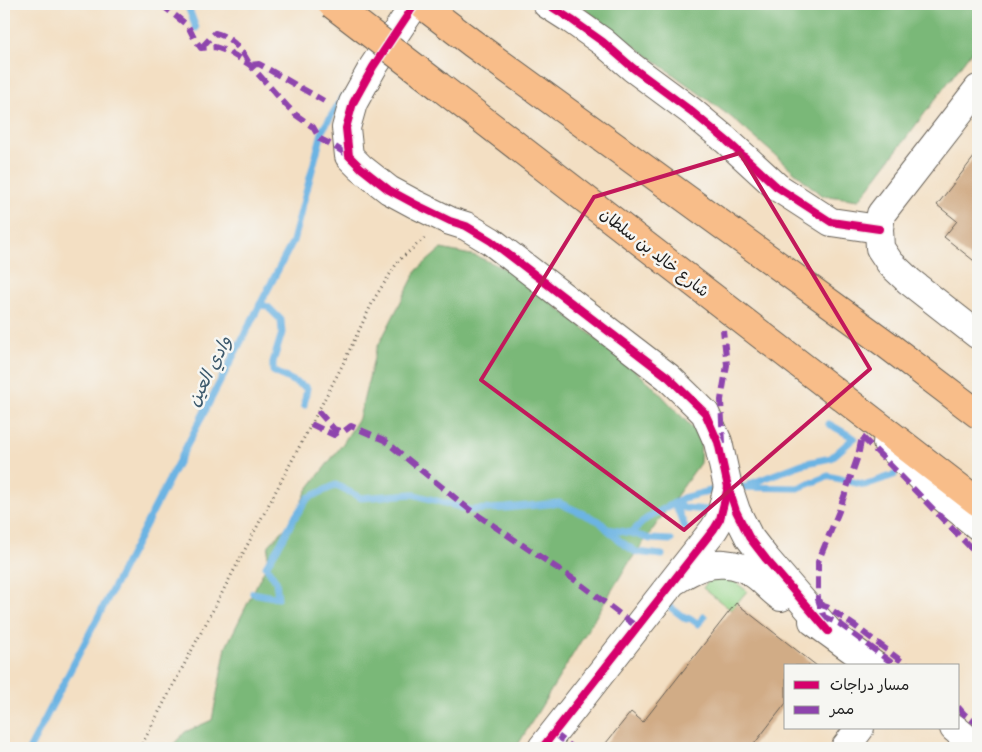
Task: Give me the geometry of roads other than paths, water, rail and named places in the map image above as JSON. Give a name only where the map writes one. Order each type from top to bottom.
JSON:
[{"type":"main road","name":"شارع خالِد بن سلطان","points":[[332,4],[978,502]]},
{"type":"main road","points":[[421,4],[886,344],[978,414]]},
{"type":"street","points":[[415,4],[373,67],[353,103],[346,128],[349,156],[389,190],[441,217],[466,226],[491,241],[668,377],[705,413],[718,442],[728,487],[736,511],[749,537],[828,631]]},
{"type":"street","points":[[547,4],[603,42],[633,68],[691,111],[777,187],[831,222],[879,229]]},
{"type":"street","points":[[978,89],[881,214],[879,229],[880,248],[890,263],[909,281],[978,335]]},
{"type":"street","points":[[886,344],[954,382],[978,400]]},
{"type":"street","points":[[840,395],[932,489],[978,526]]},
{"type":"street","points":[[542,748],[714,529],[720,519],[728,487]]},
{"type":"street","points":[[698,550],[719,539],[731,540],[752,548],[766,559]]},
{"type":"street","points":[[672,583],[690,571],[702,566],[728,564],[742,566],[758,576],[787,603],[872,664]]},
{"type":"street","points":[[844,748],[858,730]]},
{"type":"street","points":[[956,730],[978,748]]},
{"type":"waterway","points":[[187,4],[196,28]]},
{"type":"waterway","name":"وادي العين","points":[[30,748],[293,241],[323,129],[343,97]]},
{"type":"waterway","points":[[260,304],[268,307],[281,320],[282,333],[273,362],[273,371],[307,388],[304,405]]},
{"type":"waterway","points":[[750,484],[802,464],[831,458],[854,438],[829,424]]},
{"type":"waterway","points":[[735,487],[798,488],[828,476],[865,485],[894,475]]},
{"type":"waterway","points":[[253,593],[278,598],[276,581],[266,566],[308,498],[336,485],[361,498],[412,494],[470,510],[559,503],[599,521],[607,529],[631,533],[646,519],[683,498],[722,488]]},
{"type":"waterway","points":[[674,504],[685,508],[708,510]]},
{"type":"waterway","points":[[674,504],[685,527]]},
{"type":"waterway","points":[[608,530],[636,552],[662,555]]},
{"type":"waterway","points":[[631,533],[650,539],[671,540]]},
{"type":"waterway","points":[[663,607],[666,604],[686,619],[690,618],[698,624],[704,617]]}]
